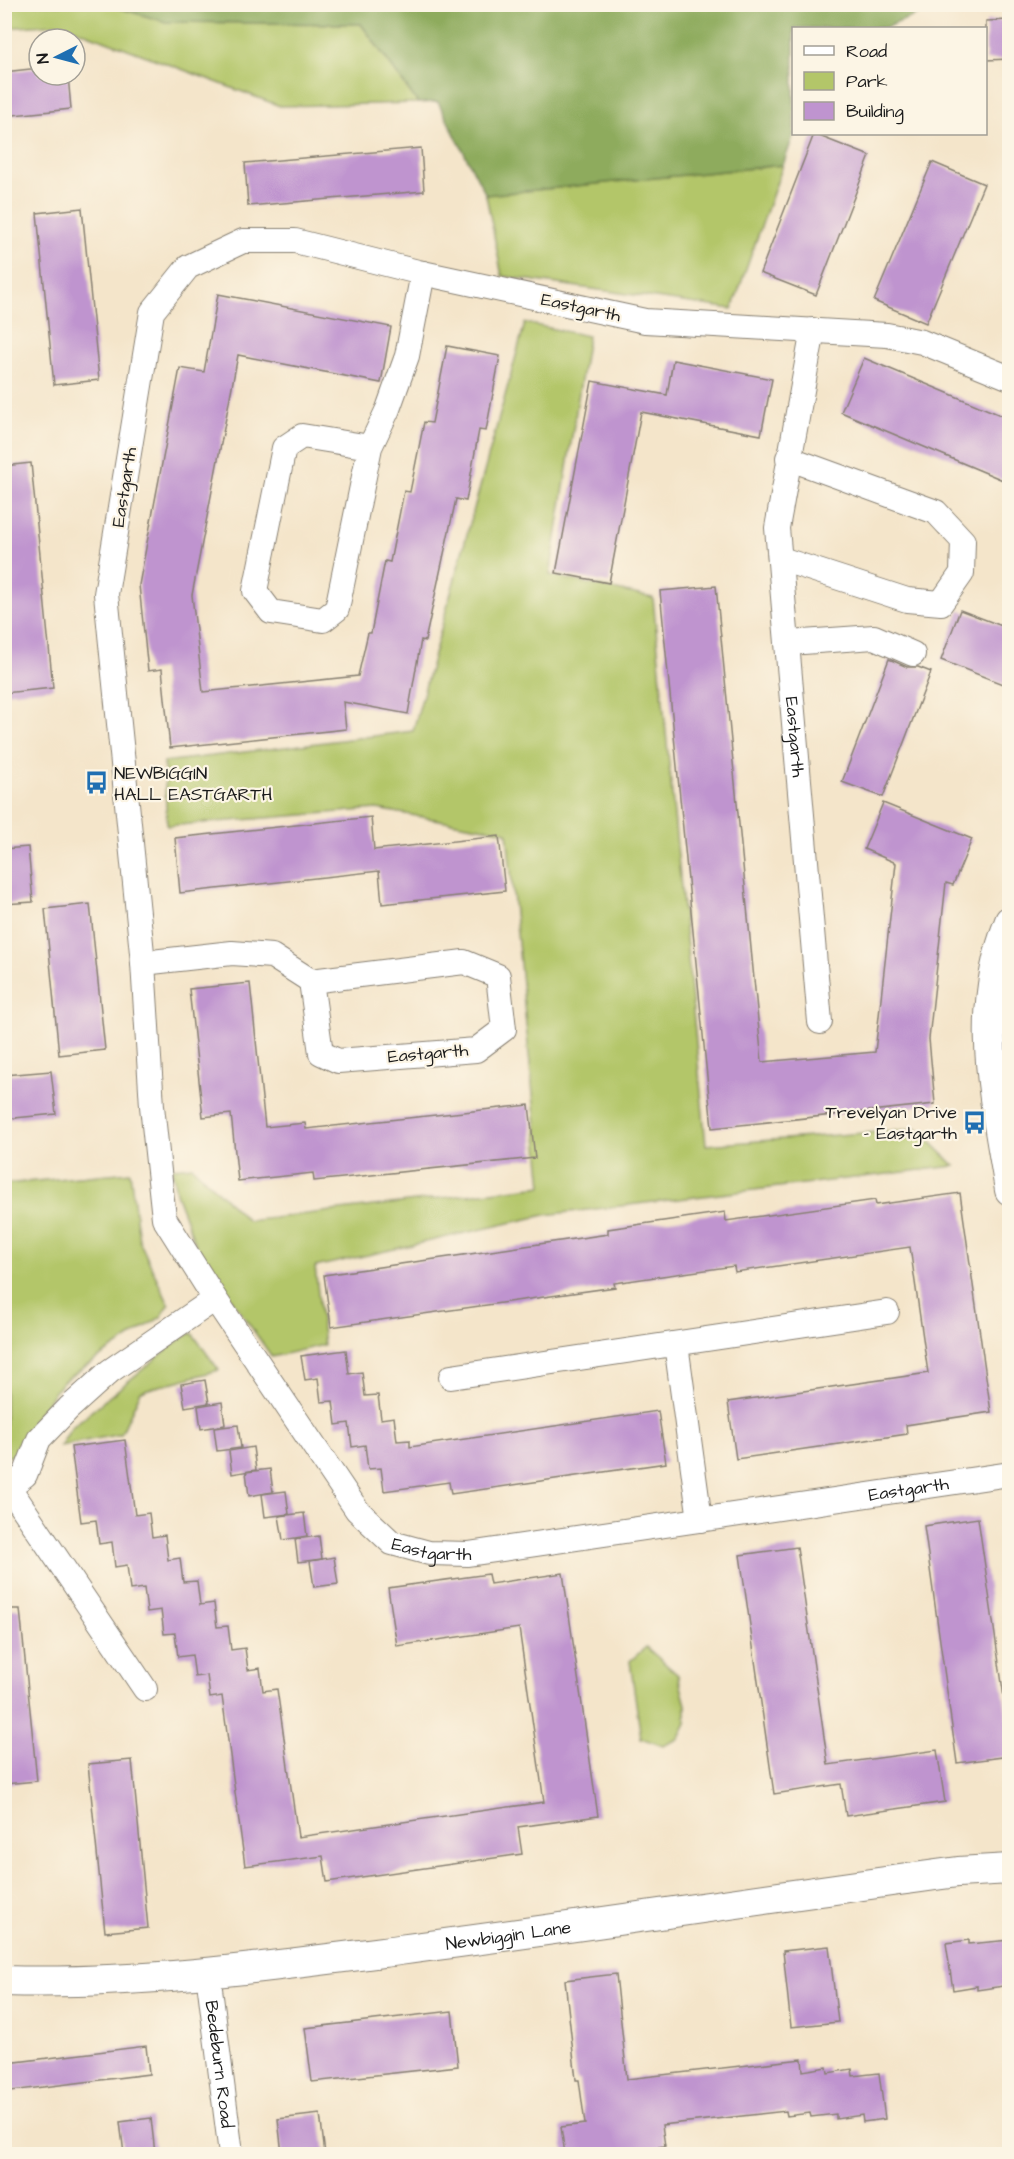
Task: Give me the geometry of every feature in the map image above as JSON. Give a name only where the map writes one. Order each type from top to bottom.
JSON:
[{"type":"street","name":"Eastgarth","points":[[1010,378],[922,342],[886,335],[645,321],[423,273],[295,241],[243,241],[189,267],[152,312],[106,594],[143,963],[152,1106],[164,1218],[215,1299],[357,1510],[392,1543],[429,1553],[468,1554],[1010,1474]]},
{"type":"street","points":[[370,447],[302,436],[284,448],[255,591],[271,612],[323,620],[337,609],[370,447],[388,409],[407,356],[423,273]]},
{"type":"street","name":"Eastgarth","points":[[813,330],[777,528],[789,643],[820,1022]]},
{"type":"street","points":[[781,559],[907,600],[941,603],[962,573],[963,542],[936,512],[789,459]]},
{"type":"street","points":[[789,643],[874,637],[913,654]]},
{"type":"street","points":[[1010,921],[998,951],[988,1013],[991,1081],[1010,1190]]},
{"type":"street","points":[[143,963],[232,953],[272,956],[311,981]]},
{"type":"street","name":"Eastgarth","points":[[464,962],[498,976],[504,1029],[476,1050],[338,1061],[321,1053],[311,981],[464,962]]},
{"type":"street","points":[[145,1689],[7,1490],[25,1475],[39,1439],[69,1408],[110,1371],[215,1299]]},
{"type":"street","points":[[451,1377],[887,1312]]},
{"type":"street","points":[[676,1344],[700,1520]]},
{"type":"street","name":"Newbiggin Lane","points":[[4,1981],[72,1983],[208,1973],[550,1931],[946,1874],[1010,1869]]},
{"type":"street","name":"Bedeburn Road","points":[[208,1973],[231,2154]]},
{"type":"green space","points":[[5,4],[108,5],[167,22],[361,24],[418,103],[280,106],[87,34],[87,27],[69,27],[61,24],[5,28]]},
{"type":"green space","points":[[942,4],[887,27],[792,27],[794,135],[783,165],[486,195],[438,102],[418,103],[361,24],[166,22],[108,5]]},
{"type":"green space","points":[[783,165],[732,309],[502,276],[486,195]]},
{"type":"green space","points":[[525,323],[588,336],[550,575],[653,598],[706,1145],[917,1129],[955,1166],[545,1215],[315,1267],[324,1345],[272,1357],[198,1251],[176,1193],[172,1168],[192,1166],[248,1221],[542,1186],[507,832],[377,809],[167,826],[164,762],[413,731]]},
{"type":"green space","points":[[130,1172],[139,1240],[169,1305],[161,1317],[63,1381],[32,1422],[17,1455],[5,1457],[5,1184]]},
{"type":"green space","points":[[192,1333],[219,1370],[141,1391],[121,1434],[60,1446],[72,1427],[179,1340]]},
{"type":"green space","points":[[646,1647],[678,1675],[686,1705],[686,1723],[678,1739],[663,1746],[641,1738],[630,1661]]},
{"type":"building","points":[[1010,20],[1010,59],[987,60],[986,21]]},
{"type":"building","points":[[27,69],[27,87],[69,87],[71,109],[4,116],[4,72]]},
{"type":"building","points":[[814,135],[870,156],[816,295],[760,273]]},
{"type":"building","points":[[421,148],[424,191],[248,206],[245,163]]},
{"type":"building","points":[[932,162],[984,184],[926,323],[874,301]]},
{"type":"building","points":[[82,208],[99,380],[54,385],[37,213]]},
{"type":"building","points":[[218,294],[391,327],[381,383],[238,355],[192,595],[203,692],[358,676],[368,633],[371,633],[385,561],[390,562],[404,491],[410,492],[424,422],[432,423],[447,346],[500,356],[486,431],[479,430],[466,501],[456,499],[425,641],[421,640],[408,714],[343,702],[346,729],[170,748],[162,669],[148,671],[139,585],[180,368],[204,372]]},
{"type":"building","points":[[864,358],[1010,419],[1010,483],[841,412]]},
{"type":"building","points":[[673,360],[772,379],[761,435],[641,412],[609,583],[556,573],[592,381],[667,395]]},
{"type":"building","points":[[31,463],[53,688],[4,693],[4,466]]},
{"type":"building","points":[[716,586],[762,1062],[875,1052],[896,863],[864,849],[883,803],[972,839],[953,885],[946,883],[929,1039],[935,1104],[712,1128],[660,591]]},
{"type":"building","points":[[960,610],[1010,629],[1010,687],[941,660]]},
{"type":"building","points":[[889,659],[907,667],[918,667],[931,672],[883,797],[842,782]]},
{"type":"building","points":[[371,817],[374,850],[499,836],[505,891],[382,904],[379,871],[180,893],[175,838]]},
{"type":"building","points":[[28,847],[33,902],[4,904],[4,849]]},
{"type":"building","points":[[90,904],[105,1050],[59,1055],[45,909]]},
{"type":"building","points":[[250,983],[265,1127],[305,1123],[306,1129],[529,1105],[535,1158],[314,1181],[313,1173],[238,1181],[231,1114],[203,1117],[189,989]]},
{"type":"building","points":[[51,1071],[56,1114],[4,1119],[4,1075]]},
{"type":"building","points":[[960,1193],[991,1412],[906,1425],[907,1434],[736,1459],[728,1402],[928,1373],[910,1247],[735,1272],[734,1266],[614,1283],[615,1287],[331,1327],[324,1275],[608,1234],[608,1229],[725,1212],[726,1221],[875,1200],[876,1205]]},
{"type":"building","points":[[346,1350],[349,1374],[362,1372],[365,1396],[378,1395],[381,1419],[394,1417],[397,1441],[410,1440],[410,1447],[658,1411],[666,1463],[451,1494],[449,1482],[384,1491],[381,1468],[368,1469],[365,1445],[352,1447],[349,1423],[336,1425],[333,1401],[321,1402],[318,1378],[305,1380],[301,1356]]},
{"type":"building","points":[[205,1380],[209,1403],[185,1407],[181,1384]]},
{"type":"building","points":[[222,1402],[225,1425],[201,1429],[198,1406]]},
{"type":"building","points":[[238,1425],[241,1448],[217,1451],[214,1428]]},
{"type":"building","points":[[125,1440],[135,1515],[149,1513],[152,1537],[165,1535],[168,1560],[180,1558],[183,1582],[197,1581],[200,1605],[214,1603],[217,1627],[228,1626],[231,1650],[245,1648],[248,1670],[260,1668],[263,1691],[277,1689],[298,1837],[544,1802],[519,1628],[397,1646],[388,1588],[488,1574],[490,1584],[563,1573],[598,1816],[518,1827],[522,1854],[327,1882],[323,1856],[245,1866],[222,1696],[210,1698],[207,1675],[195,1677],[192,1655],[178,1657],[175,1633],[164,1634],[161,1610],[147,1612],[144,1588],[130,1590],[127,1565],[115,1567],[112,1542],[99,1544],[96,1520],[81,1522],[71,1447]]},
{"type":"building","points":[[253,1447],[256,1470],[232,1474],[229,1451]]},
{"type":"building","points":[[270,1469],[273,1492],[249,1496],[246,1472]]},
{"type":"building","points":[[286,1491],[289,1514],[265,1517],[262,1494]]},
{"type":"building","points":[[304,1513],[307,1536],[283,1540],[279,1516]]},
{"type":"building","points":[[978,1518],[1010,1739],[1010,1756],[957,1763],[924,1526]]},
{"type":"building","points":[[319,1536],[322,1559],[298,1562],[295,1539]]},
{"type":"building","points":[[797,1547],[828,1765],[937,1750],[945,1802],[846,1816],[841,1784],[774,1794],[740,1555]]},
{"type":"building","points":[[334,1557],[338,1584],[314,1587],[310,1561]]},
{"type":"building","points":[[4,1609],[20,1609],[37,1781],[4,1784]]},
{"type":"building","points":[[132,1760],[148,1928],[105,1932],[88,1764]]},
{"type":"building","points":[[969,1940],[969,1944],[1010,1940],[1010,1985],[977,1990],[977,1986],[953,1990],[946,1943]]},
{"type":"building","points":[[829,1946],[838,2022],[791,2027],[783,1951]]},
{"type":"building","points":[[616,1974],[627,2079],[802,2059],[803,2071],[827,2067],[828,2073],[852,2069],[853,2076],[879,2073],[885,2119],[863,2122],[862,2115],[836,2119],[836,2114],[811,2117],[810,2113],[787,2116],[786,2111],[662,2125],[665,2146],[636,2150],[637,2154],[565,2154],[561,2127],[585,2124],[579,2080],[576,2080],[565,1980]]},
{"type":"building","points":[[452,2011],[458,2066],[312,2082],[305,2028]]},
{"type":"building","points":[[146,2046],[149,2074],[11,2091],[8,2063]]},
{"type":"building","points":[[320,2114],[325,2154],[282,2154],[278,2119]]},
{"type":"building","points":[[151,2118],[155,2154],[124,2154],[120,2122]]},
{"type":"place","name":"NEWBIGGIN HALL EASTGARTH","points":[[96,783]]},
{"type":"place","name":"Trevelyan Drive - Eastgarth","points":[[975,1122]]}]
